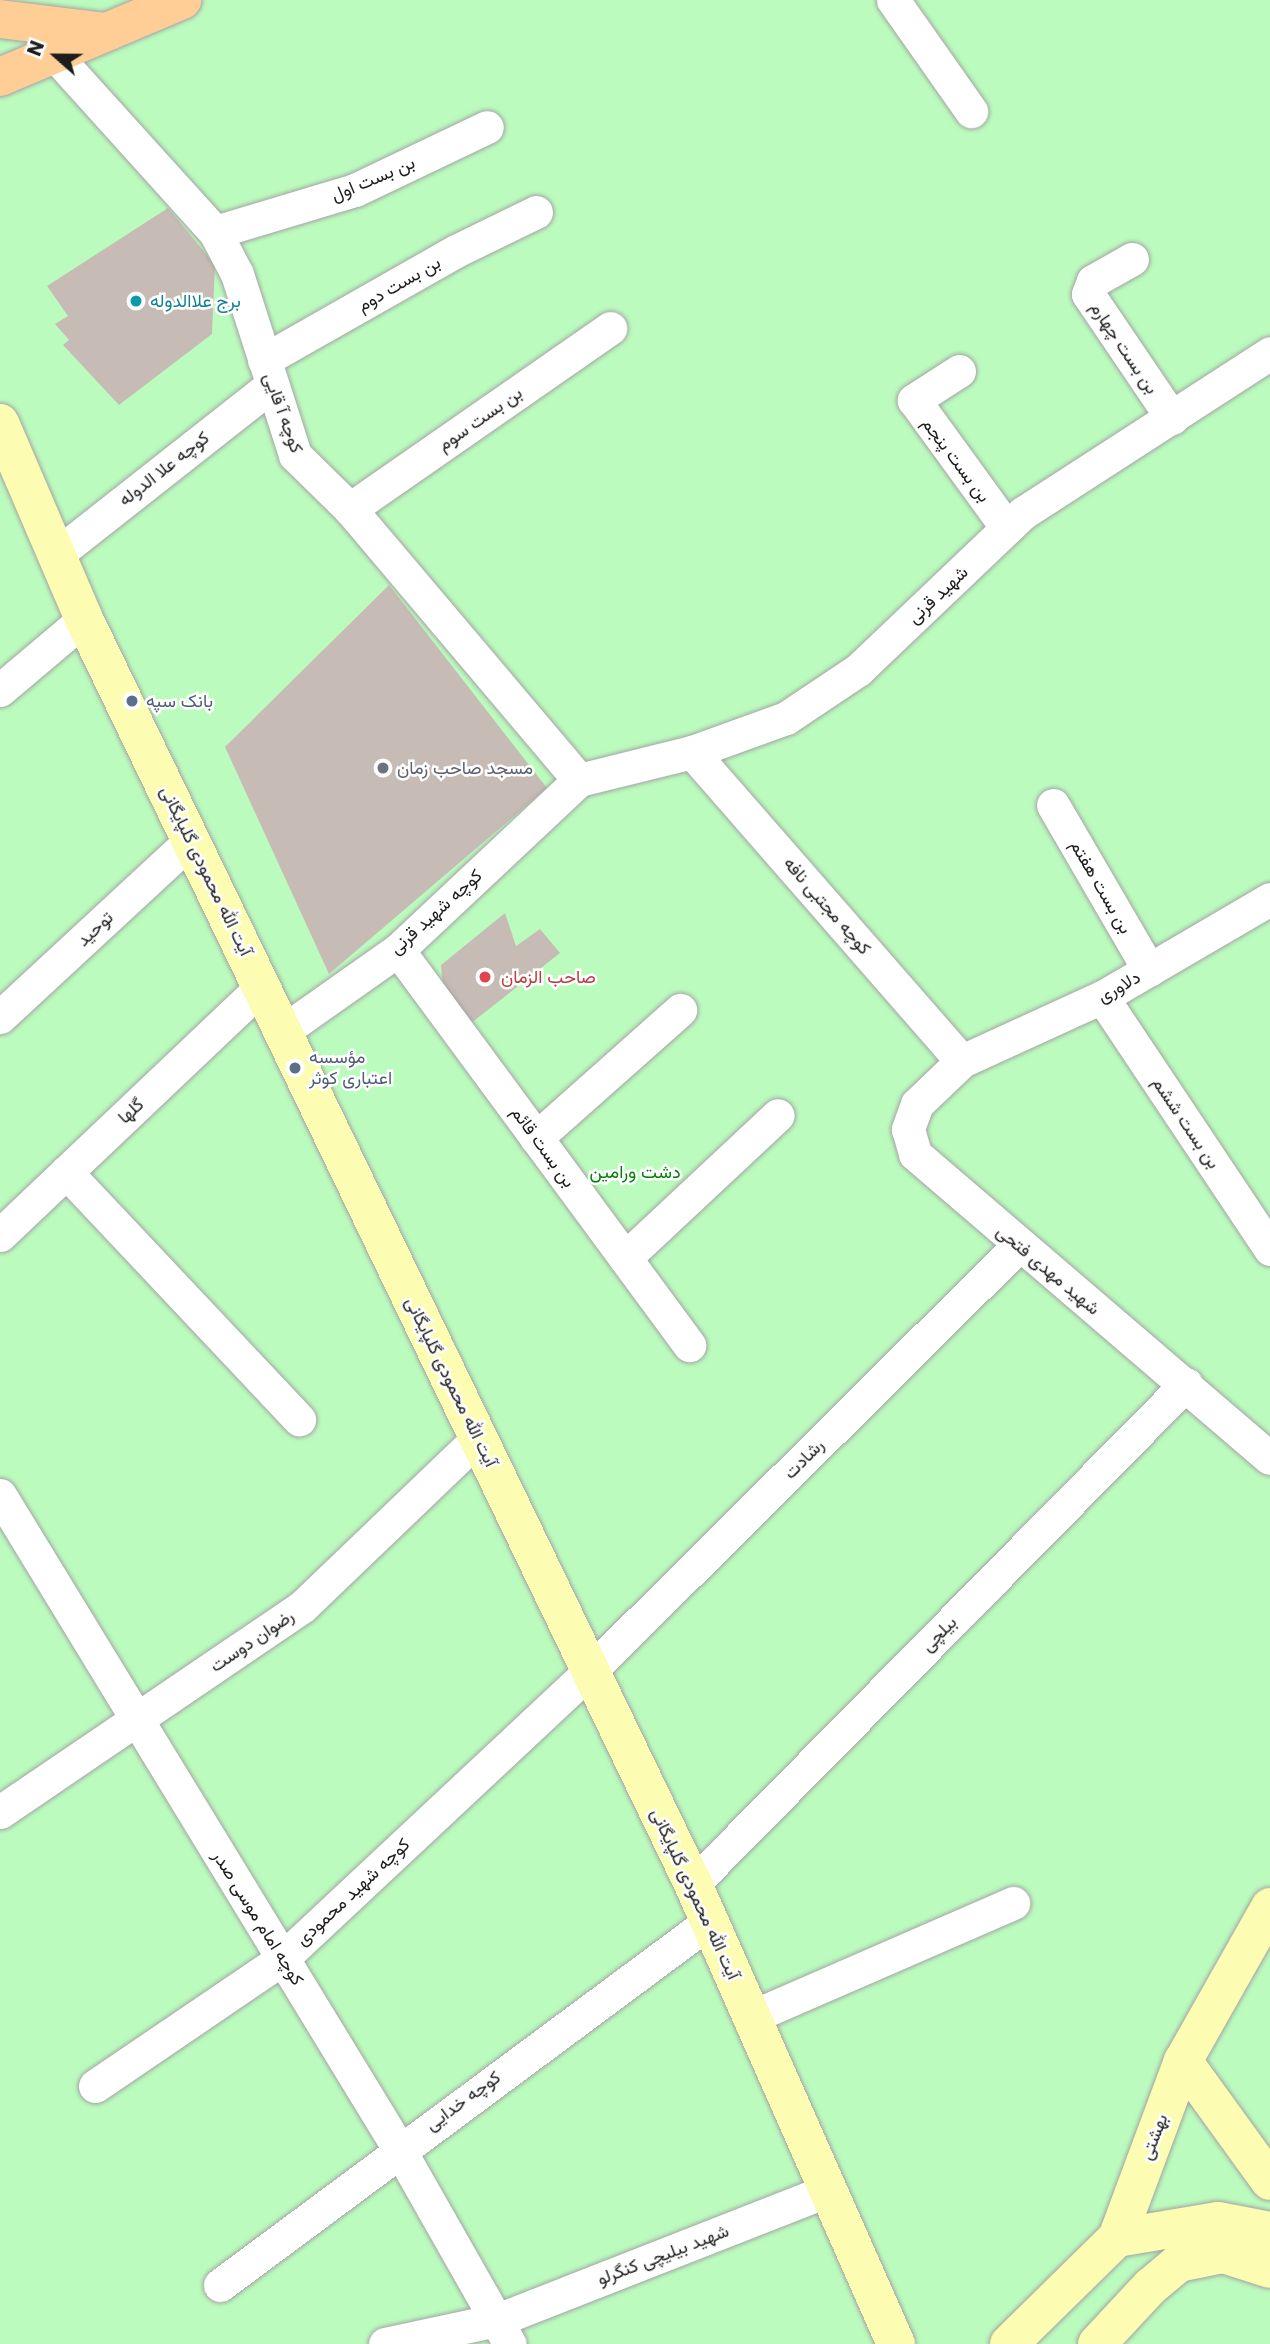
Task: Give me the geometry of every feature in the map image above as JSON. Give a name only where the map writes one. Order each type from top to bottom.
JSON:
[{"type":"main road","points":[[0,77],[182,0]]},
{"type":"main road","points":[[0,19],[107,32]]},
{"type":"main road","name":"آیت الله محمودی گلپایگانی","points":[[0,423],[84,620],[693,1885],[896,2344]]},
{"type":"main road","name":"بهشتی","points":[[1009,2344],[1116,2238],[1183,2061],[1270,1907]]},
{"type":"main road","points":[[1183,2061],[1270,2181]]},
{"type":"main road","points":[[1116,2238],[1218,2221],[1270,2231]]},
{"type":"main road","points":[[1097,2344],[1150,2287],[1180,2263],[1223,2254],[1270,2269]]},
{"type":"street","points":[[893,0],[971,111]]},
{"type":"street","name":"کوچه آ قایی","points":[[54,54],[215,232],[237,274],[295,455],[350,509],[579,780]]},
{"type":"street","name":"بن بست اول","points":[[215,232],[355,190],[487,127]]},
{"type":"street","name":"بن بست دوم","points":[[268,372],[456,251],[536,212]]},
{"type":"street","name":"بن بست چهارم","points":[[1132,259],[1093,281],[1088,294],[1172,418]]},
{"type":"street","name":"بن بست سوم","points":[[350,509],[610,328]]},
{"type":"street","name":"شهید قرنی","points":[[579,780],[692,752],[786,718],[858,670],[1023,513],[1270,353]]},
{"type":"street","name":"بن بست پنجم","points":[[958,371],[914,400],[1007,528]]},
{"type":"street","name":"کوچه علا الدوله","points":[[57,554],[268,372]]},
{"type":"street","points":[[0,690],[84,620]]},
{"type":"street","name":"کوچه مجتبی نافه","points":[[692,752],[962,1061]]},
{"type":"street","name":"کوچه شهید قرنی","points":[[283,1031],[398,950],[579,780]]},
{"type":"street","name":"بن بست هفتم","points":[[1053,804],[1149,970]]},
{"type":"street","name":"توحید","points":[[0,1017],[191,840]]},
{"type":"street","name":"دلاوری","points":[[962,1061],[1102,997],[1270,899]]},
{"type":"street","name":"بن بست قائم","points":[[398,950],[689,1345]]},
{"type":"street","name":"گلها","points":[[0,1235],[261,987]]},
{"type":"street","name":"بن بست ششم","points":[[1102,997],[1270,1250]]},
{"type":"street","points":[[536,1138],[680,1010]]},
{"type":"street","name":"شهید مهدی فتحی","points":[[962,1061],[917,1104],[908,1129],[915,1154],[1018,1246],[1267,1451]]},
{"type":"street","points":[[625,1258],[778,1115]]},
{"type":"street","points":[[66,1172],[299,1419]]},
{"type":"street","name":"رشادت","points":[[589,1672],[1018,1246]]},
{"type":"street","name":"بیلچی","points":[[693,1885],[1186,1384]]},
{"type":"street","name":"رضوان دوست","points":[[0,1812],[303,1606],[478,1437]]},
{"type":"street","name":"کوچه امام موسی صدر","points":[[4,1510],[399,2148],[504,2332]]},
{"type":"street","name":"کوچه شهید محمودی","points":[[95,2086],[283,1958],[589,1672]]},
{"type":"street","points":[[751,2017],[1013,1903]]},
{"type":"street","name":"کوچه خدایی","points":[[220,2285],[399,2148],[709,1922]]},
{"type":"street","name":"شهید بیلیچی کنگرلو","points":[[385,2344],[504,2332],[828,2190]]},
{"type":"green space","name":"دشت ورامین","points":[[0,0],[1270,0],[1270,2344],[0,2344]]},
{"type":"building","name":"برج علاالدوله","points":[[168,208],[215,265],[212,334],[119,405],[63,345],[69,340],[55,324],[68,316],[47,286]]},
{"type":"building","name":"مسجد صاحب زمان","points":[[389,585],[547,788],[329,974],[225,747]]},
{"type":"building","name":"صاحب الزمان","points":[[505,913],[516,946],[540,929],[560,953],[470,1024],[443,989],[441,965]]},
{"type":"place","name":"برج علاالدوله","points":[[136,301]]},
{"type":"place","name":"بانک سپه","points":[[132,701]]},
{"type":"place","name":"مسجد صاحب زمان","points":[[383,768]]},
{"type":"place","name":"صاحب الزمان","points":[[485,977]]},
{"type":"place","name":"مؤسسه اعتباری کوثر","points":[[295,1068]]}]
